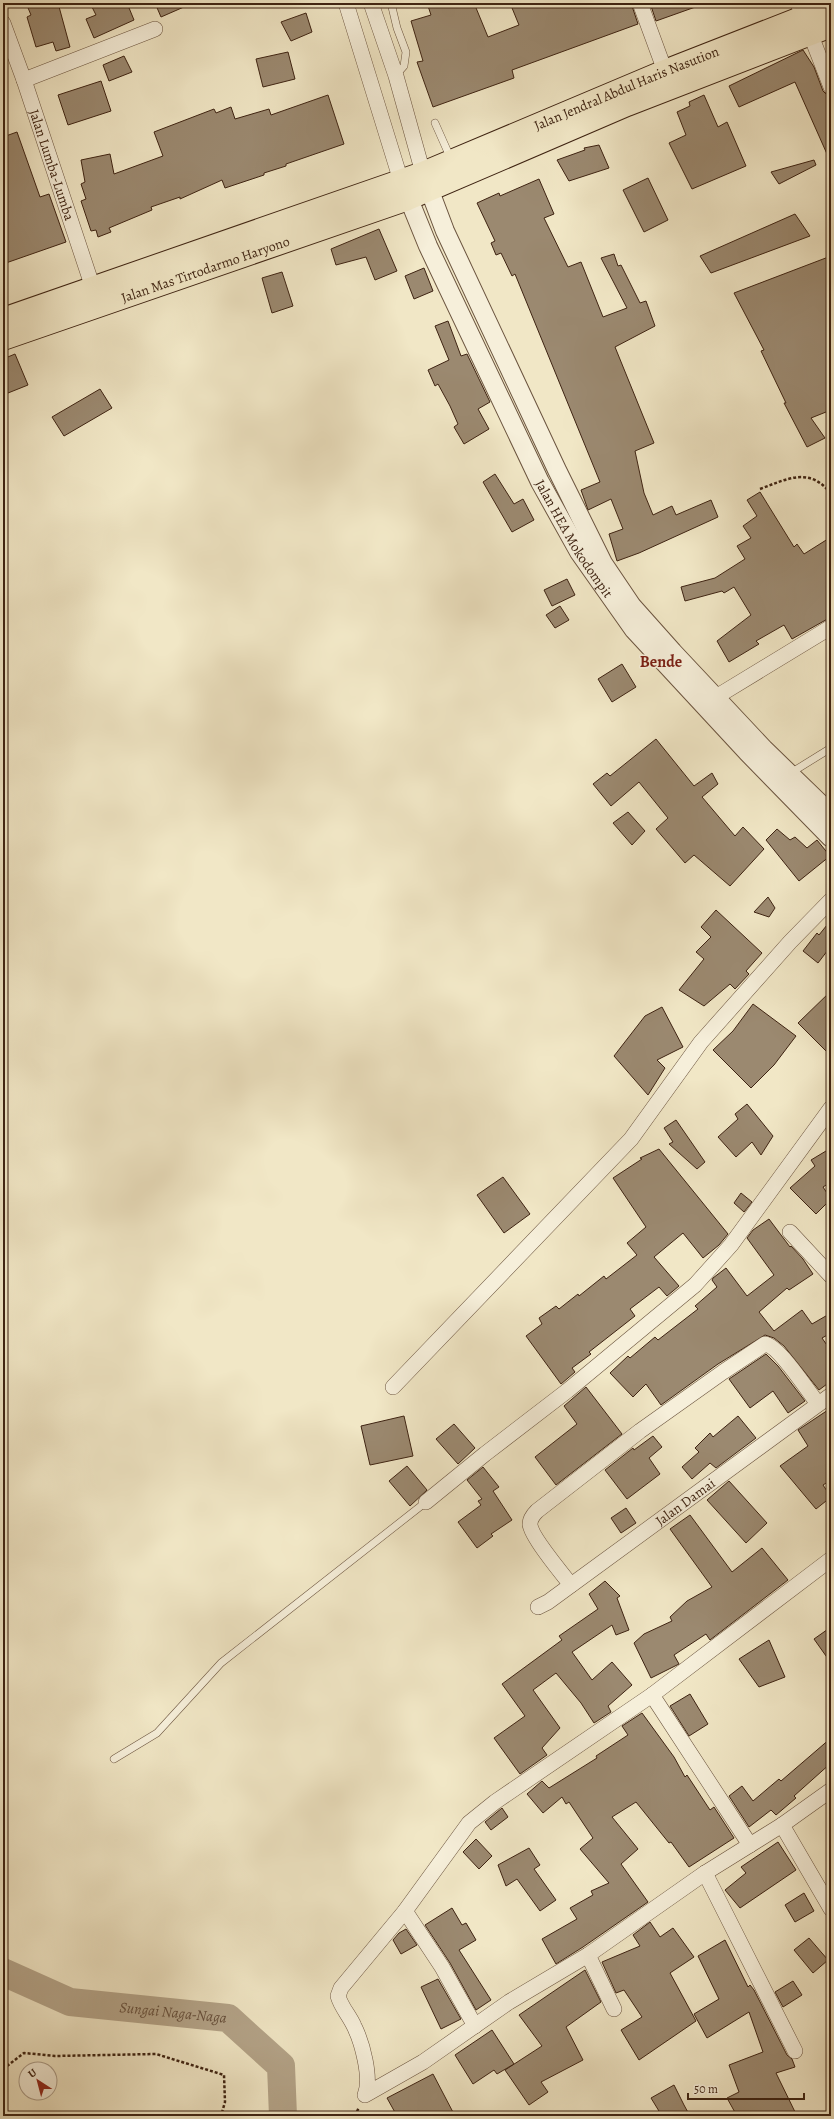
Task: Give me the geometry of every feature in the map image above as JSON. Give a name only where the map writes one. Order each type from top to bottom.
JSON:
[{"type":"highway","name":"Jalan Jendral Abdul Haris Nasution","points":[[426,182],[627,104],[776,36],[803,17],[831,6]]},
{"type":"highway","name":"Jalan Jendral Abdul Haris Nasution","points":[[803,17],[831,26]]},
{"type":"highway","name":"Jalan Jendral Abdul Haris Nasution","points":[[426,182],[452,162],[665,71],[776,36]]},
{"type":"highway","name":"Jalan Mas Tirtodarmo Haryono","points":[[3,339],[96,298],[426,182]]},
{"type":"highway","name":"Jalan Mas Tirtodarmo Haryono","points":[[3,318],[96,298]]},
{"type":"street","points":[[346,3],[405,190]]},
{"type":"street","points":[[372,3],[396,76],[426,182]]},
{"type":"street","points":[[640,3],[665,71]]},
{"type":"street","points":[[803,17],[831,87]]},
{"type":"street","name":"Jalan Lumba-Lumba","points":[[3,23],[24,80],[96,298]]},
{"type":"street","points":[[24,80],[155,29]]},
{"type":"street","name":"Jalan HEA Mokodompit","points":[[426,182],[445,231],[603,563],[632,606],[789,774],[831,814]]},
{"type":"street","name":"Jalan HEA Mokodompit","points":[[405,190],[428,246],[540,482],[579,552],[634,630],[747,752],[831,838]]},
{"type":"street","points":[[560,518],[576,509]]},
{"type":"street","points":[[716,697],[831,628]]},
{"type":"street","points":[[393,1387],[631,1140],[701,1042],[790,942],[831,900]]},
{"type":"street","points":[[426,1502],[485,1454],[567,1391],[695,1285],[731,1245],[831,1108]]},
{"type":"street","points":[[790,1232],[831,1276]]},
{"type":"street","points":[[572,1585],[534,1535],[529,1525],[531,1517],[537,1510],[640,1431],[729,1367],[764,1344],[768,1345],[783,1358],[818,1404]]},
{"type":"street","name":"Jalan Damai","points":[[538,1607],[572,1585],[831,1395]]},
{"type":"street","points":[[831,1560],[652,1695],[495,1802],[469,1823],[405,1911],[341,1988],[338,1996],[359,2036],[365,2058],[367,2089],[365,2095],[423,2062],[509,2002],[588,1955],[705,1872],[782,1825],[831,1790]]},
{"type":"street","points":[[652,1695],[750,1845]]},
{"type":"street","points":[[782,1825],[831,1910]]},
{"type":"street","points":[[705,1872],[795,2051]]},
{"type":"street","points":[[405,1911],[442,1967],[475,2026]]},
{"type":"street","points":[[588,1955],[614,2009]]},
{"type":"lane","points":[[391,3],[397,28],[406,52],[404,66],[396,76]]},
{"type":"lane","points":[[435,123],[452,162]]},
{"type":"lane","points":[[789,774],[831,748]]},
{"type":"lane","points":[[114,1759],[157,1733],[221,1663],[426,1502]]},
{"type":"path","points":[[760,488],[794,476],[808,477],[831,494]]},
{"type":"path","points":[[3,2069],[24,2053],[55,2056],[156,2054],[224,2075],[225,2102],[221,2116]]},
{"type":"building","points":[[26,3],[58,3],[70,47],[56,51],[53,42],[36,47],[27,17],[31,15]]},
{"type":"building","points":[[90,3],[127,3],[134,20],[94,38],[86,19],[96,15]]},
{"type":"building","points":[[155,3],[193,3],[161,17]]},
{"type":"building","points":[[427,3],[474,3],[488,37],[519,25],[510,3],[631,3],[638,24],[512,70],[514,78],[433,107],[417,62],[423,61],[411,21],[431,15]]},
{"type":"building","points":[[650,3],[701,3],[701,5],[656,21]]},
{"type":"building","points":[[306,13],[312,32],[291,41],[281,22]]},
{"type":"building","points":[[803,50],[814,67],[823,91],[831,96],[831,163],[795,82],[739,107],[729,86]]},
{"type":"building","points":[[288,52],[295,79],[263,87],[256,59]]},
{"type":"building","points":[[124,56],[132,72],[109,81],[103,65]]},
{"type":"building","points":[[101,81],[111,111],[68,125],[58,95]]},
{"type":"building","points":[[328,95],[344,144],[286,164],[286,166],[264,173],[264,175],[225,188],[222,180],[180,199],[180,197],[151,207],[152,210],[109,228],[111,232],[98,237],[96,230],[91,231],[81,201],[86,199],[81,184],[85,182],[81,160],[110,154],[114,174],[163,156],[154,132],[214,109],[216,113],[231,107],[235,119],[269,109],[271,115]]},
{"type":"building","points":[[704,95],[718,127],[727,122],[746,166],[692,189],[669,143],[686,135],[677,112],[690,106],[689,102]]},
{"type":"building","points":[[17,132],[40,197],[49,194],[66,242],[3,264],[3,137]]},
{"type":"building","points":[[599,145],[609,168],[569,181],[557,160],[585,150],[584,148]]},
{"type":"building","points":[[814,160],[816,165],[779,184],[771,172]]},
{"type":"building","points":[[648,178],[668,220],[644,232],[623,190]]},
{"type":"building","points":[[539,179],[554,214],[544,218],[568,267],[581,262],[603,317],[627,308],[601,258],[614,254],[618,266],[621,265],[640,303],[646,301],[655,326],[615,347],[654,443],[635,451],[644,493],[653,515],[672,506],[676,515],[711,500],[718,517],[639,553],[617,561],[609,534],[623,529],[611,499],[588,510],[581,490],[600,482],[515,274],[512,276],[501,253],[496,255],[491,243],[495,241],[477,203],[499,193],[500,196]]},
{"type":"building","points":[[795,214],[810,236],[711,273],[700,256]]},
{"type":"building","points":[[379,229],[397,271],[375,280],[366,257],[336,265],[331,249]]},
{"type":"building","points":[[831,256],[831,410],[811,418],[825,438],[807,447],[784,403],[786,403],[761,351],[764,350],[734,293]]},
{"type":"building","points":[[424,268],[433,291],[414,299],[405,276]]},
{"type":"building","points":[[282,272],[293,306],[272,313],[262,278]]},
{"type":"building","points":[[448,321],[461,356],[467,354],[490,402],[478,409],[489,429],[464,444],[454,427],[458,424],[450,406],[438,384],[435,386],[428,370],[449,360],[435,326]]},
{"type":"building","points":[[15,354],[28,385],[3,395],[3,359]]},
{"type":"building","points":[[100,389],[112,408],[64,436],[52,417]]},
{"type":"building","points":[[495,474],[514,504],[523,499],[534,520],[512,532],[483,482]]},
{"type":"building","points":[[760,492],[794,547],[797,544],[804,554],[831,537],[831,617],[792,639],[784,625],[756,641],[759,644],[729,662],[717,641],[751,615],[734,587],[724,593],[722,591],[685,601],[681,587],[715,578],[745,559],[737,546],[751,538],[743,526],[757,516],[747,500]]},
{"type":"building","points":[[567,579],[575,595],[552,606],[544,590]]},
{"type":"building","points":[[560,606],[569,620],[555,628],[546,615]]},
{"type":"building","points":[[622,664],[636,687],[612,702],[598,679]]},
{"type":"building","points":[[656,739],[694,786],[712,773],[718,784],[702,797],[735,836],[743,827],[764,849],[730,886],[694,855],[685,863],[656,829],[668,818],[639,782],[611,806],[593,784],[607,773],[610,776]]},
{"type":"building","points":[[628,812],[645,831],[632,845],[613,823]]},
{"type":"building","points":[[777,829],[790,840],[795,837],[807,848],[817,840],[830,856],[799,881],[766,840]]},
{"type":"building","points":[[768,897],[775,908],[769,917],[754,912]]},
{"type":"building","points":[[716,910],[762,953],[746,971],[749,974],[735,989],[730,984],[704,1006],[679,990],[704,959],[696,952],[711,937],[701,927]]},
{"type":"building","points":[[831,920],[831,946],[818,963],[803,951],[817,933],[819,935]]},
{"type":"building","points":[[831,991],[831,1056],[798,1023]]},
{"type":"building","points":[[753,1004],[796,1036],[774,1065],[751,1088],[713,1050],[733,1031]]},
{"type":"building","points":[[662,1007],[683,1047],[657,1060],[665,1068],[648,1095],[614,1056],[645,1016]]},
{"type":"building","points":[[747,1104],[773,1136],[761,1155],[752,1142],[736,1157],[718,1137],[738,1119],[735,1114]]},
{"type":"building","points":[[676,1120],[705,1162],[697,1169],[669,1144],[673,1142],[664,1128]]},
{"type":"building","points":[[831,1148],[831,1182],[823,1187],[831,1199],[816,1214],[790,1188],[815,1166],[811,1160]]},
{"type":"building","points":[[659,1149],[728,1234],[719,1245],[703,1258],[683,1233],[654,1257],[679,1286],[667,1296],[659,1287],[630,1309],[635,1316],[589,1352],[591,1354],[572,1368],[575,1372],[561,1384],[526,1336],[542,1324],[539,1318],[556,1306],[559,1309],[578,1294],[579,1296],[604,1276],[606,1279],[637,1255],[627,1243],[646,1227],[613,1178],[642,1159],[640,1158]]},
{"type":"building","points":[[503,1177],[530,1214],[504,1233],[477,1195]]},
{"type":"building","points":[[741,1193],[752,1202],[744,1212],[734,1203]]},
{"type":"building","points":[[769,1219],[790,1247],[791,1246],[803,1259],[813,1274],[789,1290],[787,1288],[759,1312],[774,1331],[802,1310],[812,1324],[831,1313],[831,1333],[822,1338],[831,1351],[831,1381],[819,1390],[784,1346],[774,1338],[765,1335],[718,1364],[661,1405],[646,1384],[633,1397],[610,1373],[628,1356],[630,1358],[655,1337],[658,1340],[698,1309],[695,1306],[717,1287],[712,1280],[713,1278],[726,1268],[747,1296],[774,1275],[747,1238],[753,1230]]},
{"type":"building","points":[[766,1354],[778,1366],[805,1401],[788,1413],[773,1391],[750,1408],[729,1379]]},
{"type":"building","points":[[586,1387],[622,1434],[556,1485],[535,1457],[577,1424],[564,1406]]},
{"type":"building","points":[[831,1408],[831,1480],[823,1485],[831,1497],[816,1509],[780,1466],[808,1446],[798,1430]]},
{"type":"building","points":[[404,1416],[413,1456],[370,1465],[361,1426]]},
{"type":"building","points":[[738,1416],[756,1438],[716,1468],[710,1463],[692,1479],[682,1467],[699,1452],[695,1448],[710,1433],[713,1437]]},
{"type":"building","points":[[454,1424],[475,1448],[458,1464],[436,1439]]},
{"type":"building","points":[[653,1436],[662,1447],[649,1458],[660,1474],[627,1499],[605,1470],[633,1448],[634,1450]]},
{"type":"building","points":[[407,1466],[427,1490],[410,1506],[389,1481]]},
{"type":"building","points":[[483,1467],[499,1487],[493,1491],[512,1520],[491,1534],[493,1536],[477,1548],[458,1522],[481,1505],[478,1501],[482,1499],[467,1480]]},
{"type":"building","points":[[729,1481],[767,1523],[746,1543],[707,1500]]},
{"type":"building","points":[[626,1508],[636,1523],[621,1533],[611,1518]]},
{"type":"building","points":[[690,1515],[732,1572],[762,1548],[788,1580],[710,1640],[706,1634],[674,1655],[679,1664],[651,1678],[634,1643],[644,1634],[672,1621],[670,1617],[687,1601],[712,1587],[670,1529]]},
{"type":"building","points":[[605,1581],[620,1596],[617,1598],[629,1630],[616,1635],[612,1625],[572,1652],[592,1680],[612,1662],[632,1685],[608,1706],[611,1712],[594,1723],[581,1703],[556,1673],[533,1690],[560,1728],[542,1748],[547,1755],[520,1774],[494,1738],[525,1716],[502,1684],[562,1640],[559,1636],[598,1609],[589,1594]]},
{"type":"building","points":[[831,1627],[831,1663],[814,1639]]},
{"type":"building","points":[[769,1640],[785,1677],[759,1687],[739,1659]]},
{"type":"building","points":[[690,1694],[708,1724],[689,1736],[670,1706]]},
{"type":"building","points":[[642,1713],[674,1757],[685,1777],[687,1775],[710,1810],[714,1807],[734,1838],[689,1867],[671,1842],[669,1843],[636,1802],[612,1817],[638,1849],[621,1864],[648,1902],[556,1964],[542,1939],[577,1919],[570,1908],[593,1895],[591,1891],[609,1883],[580,1849],[593,1838],[569,1802],[566,1804],[562,1797],[543,1813],[527,1794],[542,1781],[549,1788],[597,1758],[596,1756],[628,1735],[622,1726]]},
{"type":"building","points":[[831,1738],[831,1763],[794,1796],[796,1798],[776,1815],[771,1810],[749,1827],[729,1796],[742,1786],[753,1801],[779,1779],[781,1781]]},
{"type":"building","points":[[502,1808],[508,1817],[491,1830],[485,1822]]},
{"type":"building","points":[[476,1839],[492,1856],[479,1869],[463,1852]]},
{"type":"building","points":[[778,1842],[796,1870],[740,1908],[725,1890],[746,1873],[741,1867]]},
{"type":"building","points":[[529,1848],[540,1865],[534,1869],[556,1900],[540,1911],[517,1879],[506,1886],[498,1865]]},
{"type":"building","points":[[804,1893],[814,1911],[795,1922],[785,1905]]},
{"type":"building","points":[[452,1908],[462,1925],[466,1923],[476,1940],[459,1950],[491,2000],[476,2010],[450,1963],[425,1925]]},
{"type":"building","points":[[650,1922],[660,1937],[673,1928],[694,1957],[670,1973],[696,2021],[639,2060],[621,2030],[642,2017],[624,1990],[616,1993],[602,1962],[640,1946],[633,1935]]},
{"type":"building","points":[[406,1929],[417,1945],[401,1954],[393,1940],[399,1933]]},
{"type":"building","points":[[809,1938],[828,1960],[813,1973],[794,1950]]},
{"type":"building","points":[[725,1940],[748,1987],[750,1985],[754,1990],[787,2055],[792,2059],[795,2067],[776,2073],[797,2116],[737,2116],[727,2098],[739,2092],[729,2065],[763,2052],[749,2012],[707,2038],[694,2014],[719,1999],[698,1956]]},
{"type":"building","points":[[585,1970],[601,2002],[566,2027],[583,2060],[541,2082],[548,2092],[529,2105],[505,2070],[542,2046],[519,2015]]},
{"type":"building","points":[[438,1979],[461,2019],[441,2029],[421,1987]]},
{"type":"building","points":[[793,1981],[802,1995],[783,2007],[775,1992]]},
{"type":"building","points":[[492,2030],[514,2064],[497,2074],[494,2070],[473,2084],[455,2055]]},
{"type":"building","points":[[433,2074],[455,2116],[397,2116],[387,2098]]},
{"type":"building","points":[[674,2085],[690,2116],[662,2116],[651,2098]]},
{"type":"waterway","name":"Sungai Naga-Naga","points":[[3,1972],[70,2002],[228,2018],[281,2066],[283,2116]]},
{"type":"district","name":"Bende","points":[[661,662]]}]
